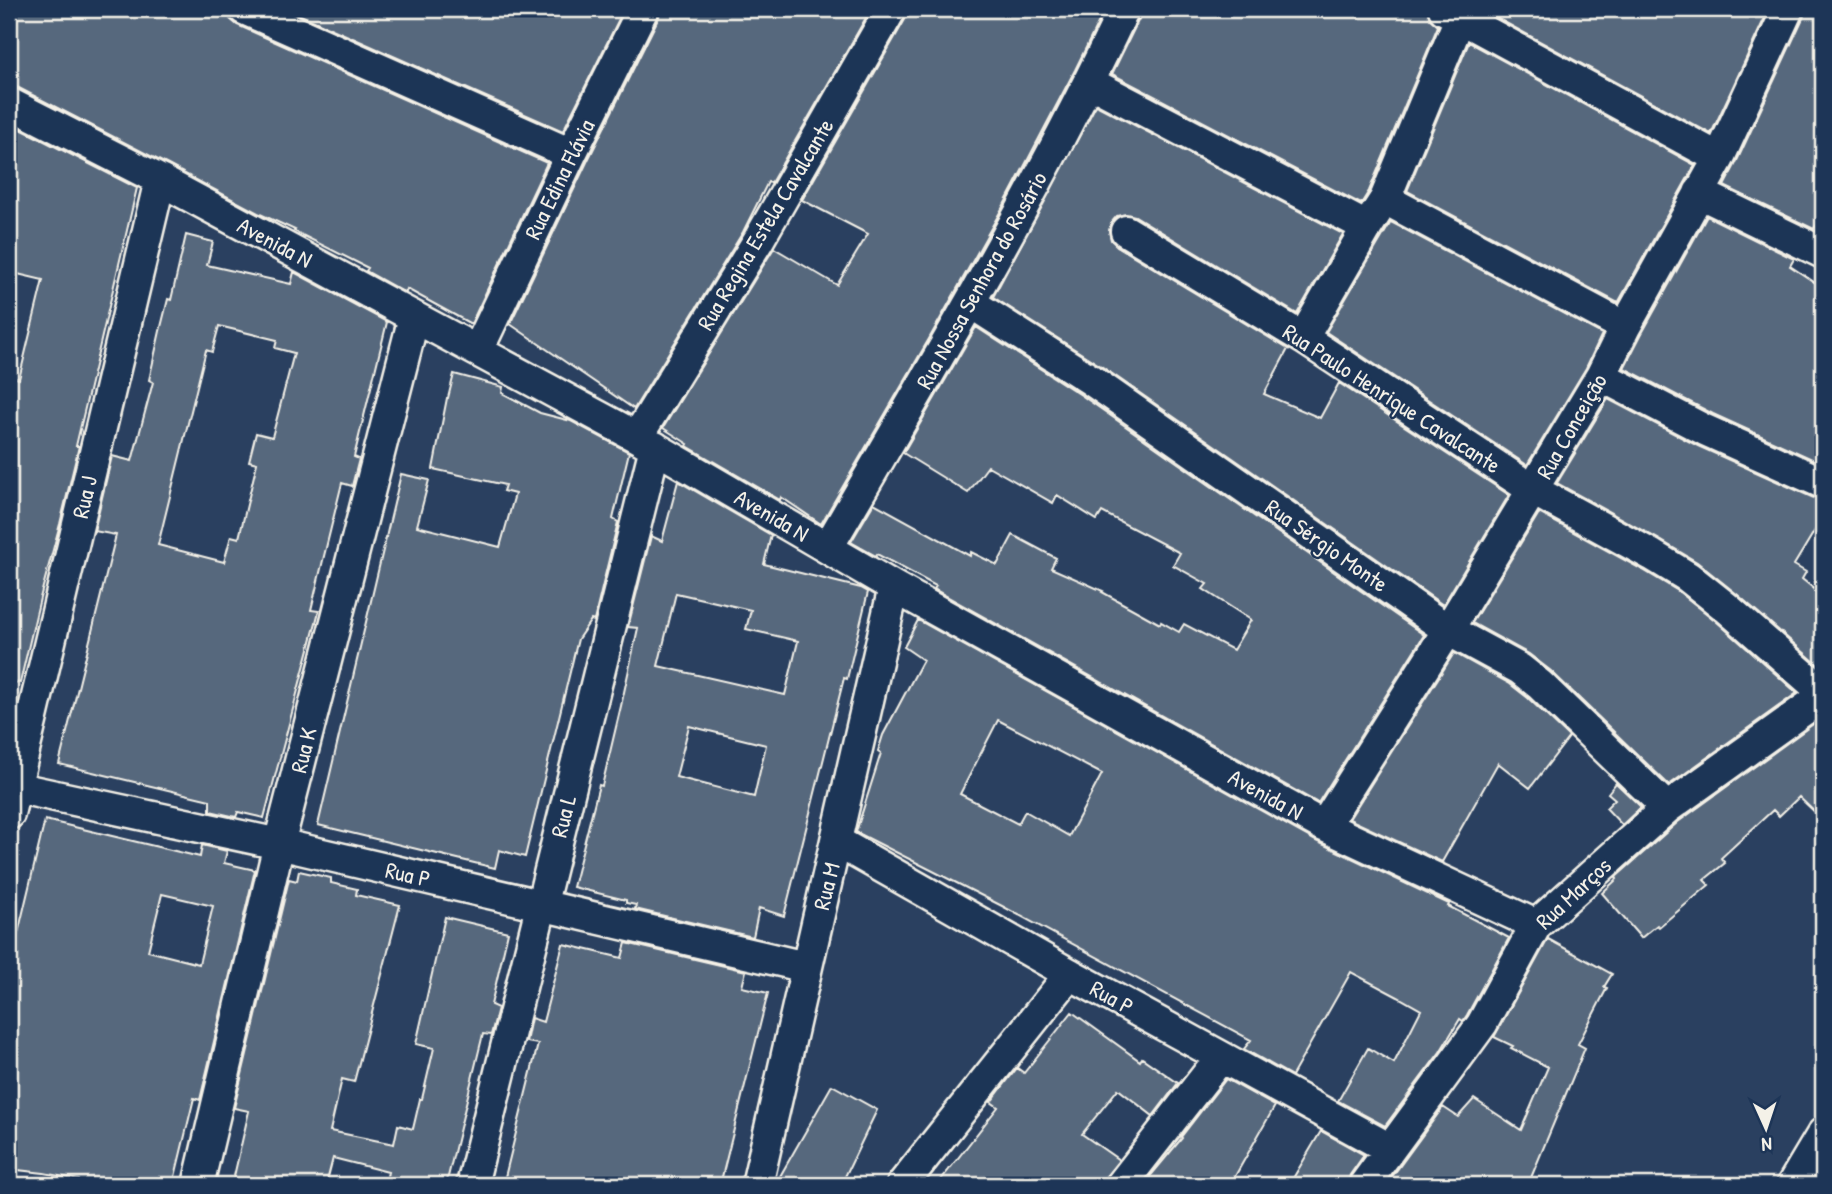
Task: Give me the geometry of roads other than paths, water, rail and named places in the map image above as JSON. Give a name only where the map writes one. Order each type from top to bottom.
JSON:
[{"type":"street","points":[[244,9],[570,154]]},
{"type":"street","name":"Rua Edina Flávia","points":[[478,351],[570,154],[643,9]]},
{"type":"street","name":"Rua Regina Estela Cavalcante","points":[[646,442],[891,9]]},
{"type":"street","name":"Rua Nossa Senhora do Rosário","points":[[828,547],[971,303],[1090,82],[1124,9]]},
{"type":"street","name":"Rua Conceição","points":[[1324,826],[1448,630],[1601,376],[1625,327],[1719,158],[1788,9]]},
{"type":"street","points":[[1303,338],[1385,199],[1452,13],[1719,158]]},
{"type":"street","points":[[1090,82],[1367,227]]},
{"type":"street","name":"Avenida N","points":[[9,103],[160,180],[646,442],[894,587],[1324,826],[1536,925]]},
{"type":"street","name":"Rua J","points":[[11,796],[160,180]]},
{"type":"street","points":[[1699,193],[1823,253]]},
{"type":"street","points":[[1385,199],[1625,327]]},
{"type":"street","name":"Rua Paulo Henrique Cavalcante","points":[[1126,231],[1303,338],[1533,491],[1688,577],[1727,608],[1823,694]]},
{"type":"street","name":"Rua Sérgio Monte","points":[[971,303],[1091,380],[1448,630],[1520,669],[1540,685],[1667,808]]},
{"type":"street","name":"Rua K","points":[[198,1185],[279,844],[414,317]]},
{"type":"street","points":[[1601,376],[1705,430],[1823,483]]},
{"type":"street","name":"Rua L","points":[[472,1185],[541,906],[646,442]]},
{"type":"street","name":"Rua M","points":[[757,1185],[894,587]]},
{"type":"street","name":"Rua Marços","points":[[1364,1185],[1482,1024],[1536,925],[1667,808],[1823,694]]},
{"type":"street","name":"Rua P","points":[[11,796],[279,844],[806,967]]},
{"type":"street","name":"Rua P","points":[[836,841],[1070,974],[1391,1149]]},
{"type":"street","points":[[908,1183],[1070,974]]},
{"type":"street","points":[[1121,1185],[1221,1057]]},
{"type":"street","points":[[1795,1184],[1823,1133]]}]
